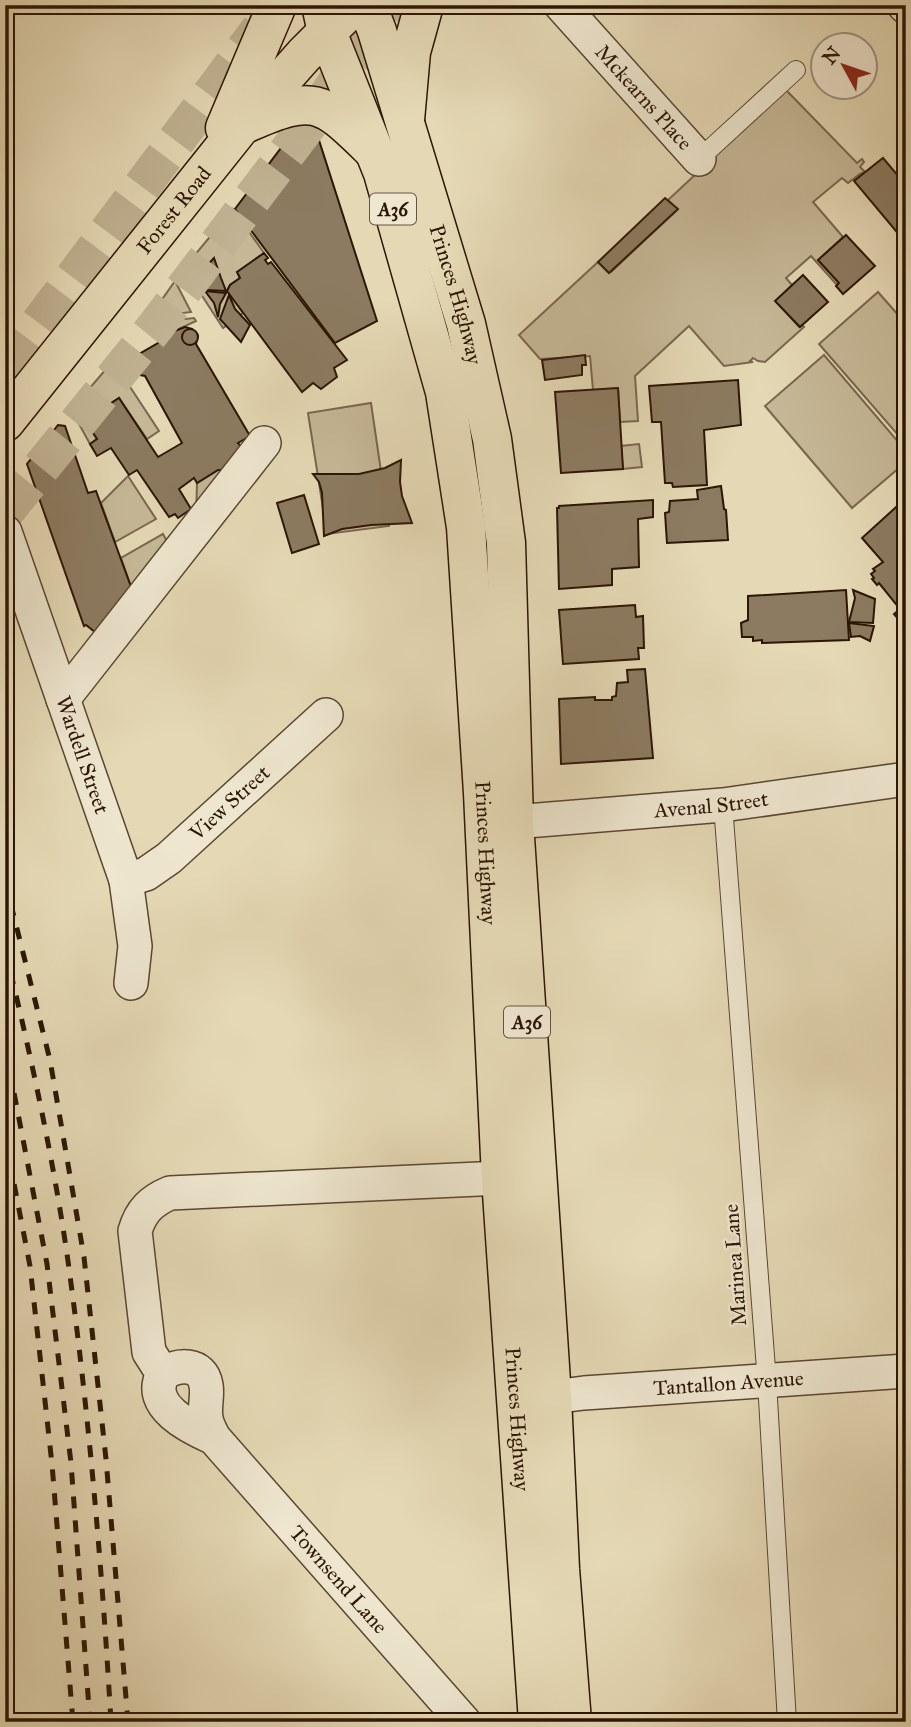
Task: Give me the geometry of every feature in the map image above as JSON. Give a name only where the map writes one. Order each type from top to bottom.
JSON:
[{"type":"main road","points":[[203,175],[253,65],[276,5]]},
{"type":"main road","name":"Forest Road","points":[[5,422],[203,175],[324,18],[354,5]]},
{"type":"main road","name":"Princes Highway","points":[[367,5],[467,324],[492,439],[506,543],[513,822],[552,1398],[560,1569],[543,1720]]},
{"type":"main road","points":[[405,121],[411,52],[424,5]]},
{"type":"main road","name":"Princes Highway","points":[[324,18],[375,152],[445,392],[466,527],[482,780],[501,1178],[543,1720]]},
{"type":"main road","points":[[242,125],[296,104],[315,105],[341,120],[375,152]]},
{"type":"street","name":"Mckearns Place","points":[[561,5],[699,159]]},
{"type":"street","points":[[63,699],[264,443]]},
{"type":"street","name":"Wardell Street","points":[[5,532],[126,880],[135,946],[131,983]]},
{"type":"street","name":"View Street","points":[[126,880],[146,874],[169,858],[326,715]]},
{"type":"street","name":"Avenal Street","points":[[513,822],[723,805],[906,779]]},
{"type":"street","points":[[163,1374],[149,1352],[135,1231],[139,1217],[157,1198],[170,1194],[501,1178]]},
{"type":"street","name":"Townsend Lane","points":[[214,1438],[182,1422],[165,1404],[159,1389],[163,1374],[184,1366],[197,1369],[206,1382],[205,1414],[214,1438],[464,1722]]},
{"type":"street","name":"Tantallon Avenue","points":[[552,1398],[584,1393],[906,1371]]},
{"type":"lane","points":[[699,159],[796,70]]},
{"type":"lane","name":"Marinea Lane","points":[[723,805],[767,1381],[788,1722]]},
{"type":"shaded area","points":[[786,90],[857,163],[862,159],[864,162],[860,167],[865,172],[848,183],[842,178],[813,202],[843,237],[818,260],[839,283],[837,285],[811,256],[786,278],[792,285],[776,301],[799,327],[804,327],[765,362],[753,358],[750,361],[753,362],[724,366],[689,326],[635,376],[638,421],[620,422],[618,388],[593,390],[590,356],[540,359],[519,335],[598,262],[611,272],[677,210],[668,200]]},
{"type":"shaded area","points":[[233,209],[264,253],[237,272],[240,278],[230,285],[227,291],[243,313],[223,328],[184,268]]},
{"type":"shaded area","points":[[175,281],[191,312],[161,316],[156,308]]},
{"type":"shaded area","points":[[878,292],[906,324],[906,429],[898,435],[819,344]]},
{"type":"shaded area","points":[[194,318],[196,321],[172,332],[170,336],[164,334],[158,322]]},
{"type":"shaded area","points":[[824,355],[906,451],[906,462],[852,508],[765,406]]},
{"type":"shaded area","points":[[113,361],[159,431],[147,439],[119,398],[105,407],[94,407],[88,412],[84,420],[97,439],[90,444],[74,415],[88,399],[88,390]]},
{"type":"shaded area","points":[[371,403],[389,526],[327,534],[308,413]]},
{"type":"shaded area","points":[[639,444],[642,467],[623,469],[621,446]]},
{"type":"shaded area","points":[[218,470],[228,470],[196,517],[197,483]]},
{"type":"shaded area","points":[[128,476],[156,519],[115,542],[101,503]]},
{"type":"shaded area","points":[[163,534],[170,547],[134,595],[121,558]]},
{"type":"building","points":[[5,113],[13,113],[14,133],[5,134]]},
{"type":"building","points":[[296,128],[316,131],[377,321],[335,343],[235,209]]},
{"type":"building","points":[[883,158],[906,185],[906,243],[854,181]]},
{"type":"building","points":[[665,198],[678,209],[609,273],[598,262]]},
{"type":"building","points":[[846,235],[875,266],[843,294],[836,286],[839,283],[818,260]]},
{"type":"building","points":[[264,253],[268,264],[271,262],[347,360],[334,368],[337,377],[321,389],[313,383],[302,392],[227,291],[230,285],[240,278],[237,272]]},
{"type":"building","points":[[214,258],[226,291],[205,290],[204,279],[197,271],[204,269]]},
{"type":"building","points":[[803,275],[828,302],[800,327],[775,301]]},
{"type":"building","points":[[205,291],[226,293],[220,304],[218,317],[214,303]]},
{"type":"building","points":[[229,295],[235,309],[250,325],[241,342],[220,319]]},
{"type":"building","points":[[185,327],[192,329],[198,336],[196,344],[250,436],[238,443],[241,447],[228,470],[218,470],[197,483],[194,478],[179,489],[191,509],[178,518],[175,514],[169,517],[137,470],[129,475],[111,448],[97,456],[90,444],[97,439],[84,419],[94,407],[105,407],[119,398],[158,457],[182,443],[145,376],[135,374],[130,367],[134,357],[170,336],[172,332]]},
{"type":"building","points":[[190,329],[196,331],[196,343],[190,345],[184,343],[182,337],[184,331]]},
{"type":"building","points":[[585,355],[586,365],[582,365],[582,375],[545,380],[542,360]]},
{"type":"building","points":[[738,380],[741,425],[704,430],[707,485],[673,487],[672,483],[665,483],[661,422],[652,422],[649,386]]},
{"type":"building","points":[[618,388],[623,469],[561,473],[555,392]]},
{"type":"building","points":[[58,425],[65,426],[88,493],[96,491],[134,595],[100,636],[84,626],[27,464]]},
{"type":"building","points":[[401,460],[402,496],[412,523],[342,529],[324,536],[322,493],[313,474],[359,474],[385,468]]},
{"type":"building","points":[[721,486],[728,540],[667,543],[665,513],[669,512],[670,501],[698,499],[697,490]]},
{"type":"building","points":[[304,495],[319,544],[292,553],[277,503]]},
{"type":"building","points":[[905,499],[906,628],[894,614],[900,609],[879,583],[877,585],[872,579],[874,578],[871,574],[875,571],[873,569],[883,562],[862,538]]},
{"type":"building","points":[[653,500],[653,517],[638,519],[639,567],[612,569],[612,585],[559,589],[559,506]]},
{"type":"building","points":[[846,590],[849,640],[762,643],[762,640],[753,641],[753,637],[742,637],[741,623],[748,620],[748,596]]},
{"type":"building","points":[[853,590],[875,599],[873,623],[849,622],[855,598]]},
{"type":"building","points":[[635,605],[636,617],[643,616],[644,648],[638,648],[639,659],[563,664],[559,610]]},
{"type":"building","points":[[849,623],[874,626],[870,641],[860,636],[851,637]]},
{"type":"building","points":[[645,669],[653,758],[561,764],[559,699],[595,697],[595,700],[612,700],[612,697],[616,696],[617,683],[628,682],[627,670]]},
{"type":"tunnel","points":[[5,512],[156,326],[310,122],[388,5]]},
{"type":"tunnel","points":[[5,369],[260,29]]},
{"type":"railway","points":[[5,881],[50,1060],[84,1257],[106,1459],[128,1722]]},
{"type":"railway","points":[[5,949],[40,1104],[68,1261],[94,1491],[111,1722]]},
{"type":"railway","points":[[5,1046],[47,1264],[71,1463],[90,1722]]},
{"type":"railway","points":[[5,1137],[30,1266],[52,1464],[73,1722]]}]
